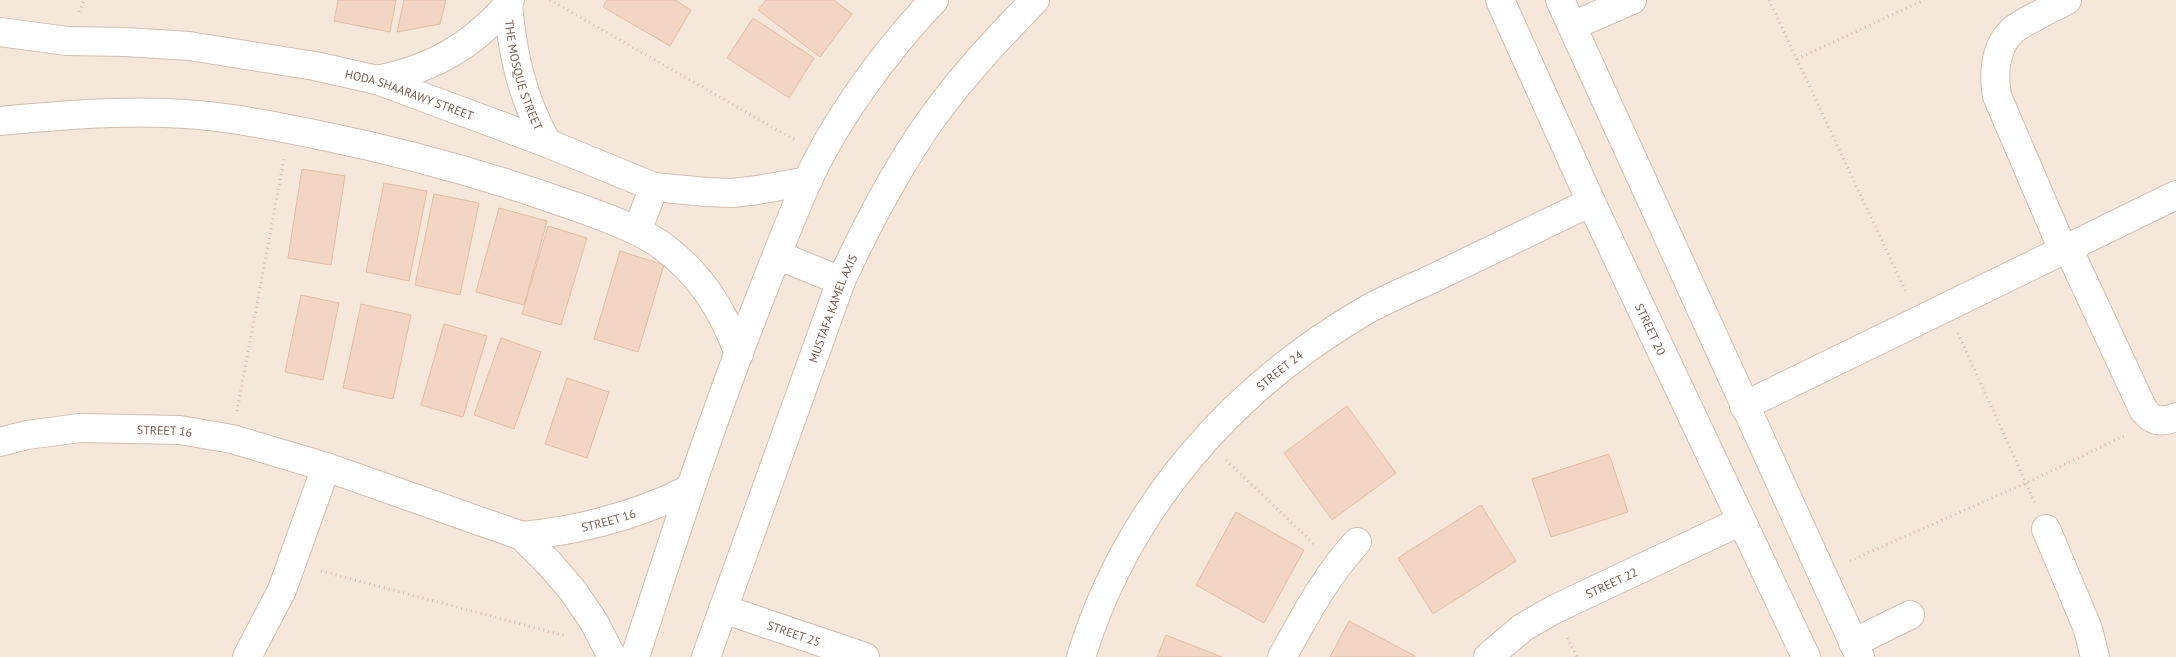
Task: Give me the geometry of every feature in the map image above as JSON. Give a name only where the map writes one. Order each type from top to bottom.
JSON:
[{"type":"street","points":[[635,657],[690,489],[738,354],[808,181],[836,129],[884,59],[914,20],[934,0]]},
{"type":"street","name":"MUSTAFA KAMEL AXIS","points":[[706,657],[841,281],[866,227],[920,136],[952,92],[996,40],[1035,0]]},
{"type":"street","name":"STREET 20","points":[[1500,0],[1591,202],[1806,657]]},
{"type":"street","points":[[1560,0],[1857,650],[1910,615]]},
{"type":"street","points":[[1572,26],[1632,0]]},
{"type":"street","points":[[2068,0],[2013,30],[2003,42],[1995,70],[1997,96],[2065,249],[2143,409],[2148,416],[2166,418]]},
{"type":"street","name":"THE MOSQUE STREET","points":[[377,80],[420,69],[451,55],[472,40],[509,2]]},
{"type":"street","name":"THE MOSQUE STREET","points":[[509,2],[511,42],[520,78],[531,114],[547,143]]},
{"type":"street","name":"HODA SHAARAWY STREET","points":[[0,32],[67,40],[198,47],[315,66],[377,80],[547,143],[654,187],[706,192],[732,192],[758,190],[808,181]]},
{"type":"street","points":[[0,122],[77,113],[165,113],[254,122],[416,157],[491,178],[637,231],[660,245],[682,262],[700,281],[721,312],[738,354]]},
{"type":"street","points":[[637,231],[654,187]]},
{"type":"street","points":[[1744,406],[2176,195]]},
{"type":"street","name":"STREET 24","points":[[1081,657],[1109,584],[1138,531],[1169,483],[1204,439],[1260,384],[1307,348],[1364,311],[1591,202]]},
{"type":"street","points":[[777,255],[841,281]]},
{"type":"street","name":"STREET 16","points":[[0,442],[27,435],[80,428],[180,430],[232,439],[326,467],[522,536],[550,563],[573,591],[594,622],[610,652]]},
{"type":"street","points":[[248,657],[282,590],[326,467]]},
{"type":"street","name":"STREET 16","points":[[522,536],[580,529],[609,522],[664,502],[690,489]]},
{"type":"street","name":"STREET 22","points":[[1488,657],[1522,628],[1552,610],[1742,521]]},
{"type":"street","points":[[2046,529],[2088,629],[2095,657]]},
{"type":"street","points":[[1282,657],[1307,611],[1336,565],[1357,542]]},
{"type":"street","name":"STREET 25","points":[[723,609],[865,657]]},
{"type":"path","points":[[550,0],[822,155]]},
{"type":"path","points":[[1769,0],[1919,320]]},
{"type":"path","points":[[1797,59],[1924,0]]},
{"type":"path","points":[[232,439],[290,129]]},
{"type":"path","points":[[1947,307],[2046,529]]},
{"type":"path","points":[[1822,574],[2166,418]]},
{"type":"path","points":[[1204,439],[1336,565]]},
{"type":"path","points":[[293,563],[610,652]]},
{"type":"shaded area","points":[[0,0],[2176,0],[2176,657],[0,657]]},
{"type":"building","points":[[338,0],[396,0],[390,32],[334,21]]},
{"type":"building","points":[[404,0],[446,0],[440,24],[397,32]]},
{"type":"building","points":[[607,0],[675,0],[691,10],[670,46],[603,7]]},
{"type":"building","points":[[766,0],[834,0],[852,14],[820,57],[758,10]]},
{"type":"building","points":[[753,18],[814,58],[789,98],[727,58]]},
{"type":"building","points":[[302,169],[345,176],[331,265],[288,258]]},
{"type":"building","points":[[384,183],[427,191],[409,281],[366,272]]},
{"type":"building","points":[[434,194],[479,203],[460,295],[415,285]]},
{"type":"building","points":[[499,208],[547,221],[524,305],[476,292]]},
{"type":"building","points":[[548,226],[587,238],[561,325],[522,314]]},
{"type":"building","points":[[620,251],[664,265],[638,352],[594,339]]},
{"type":"building","points":[[301,295],[339,303],[323,380],[285,372]]},
{"type":"building","points":[[361,304],[411,315],[393,399],[343,388]]},
{"type":"building","points":[[444,324],[487,336],[463,417],[421,405]]},
{"type":"building","points":[[501,338],[541,352],[514,429],[474,415]]},
{"type":"building","points":[[567,378],[609,392],[587,458],[545,444]]},
{"type":"building","points":[[1347,406],[1396,473],[1332,520],[1284,453]]},
{"type":"building","points":[[1609,454],[1628,512],[1551,537],[1532,479]]},
{"type":"building","points":[[1481,505],[1516,561],[1433,614],[1398,558]]},
{"type":"building","points":[[1236,512],[1304,550],[1264,623],[1196,585]]},
{"type":"building","points":[[1349,621],[1415,656],[1330,657]]},
{"type":"building","points":[[1166,635],[1222,657],[1157,657]]}]
